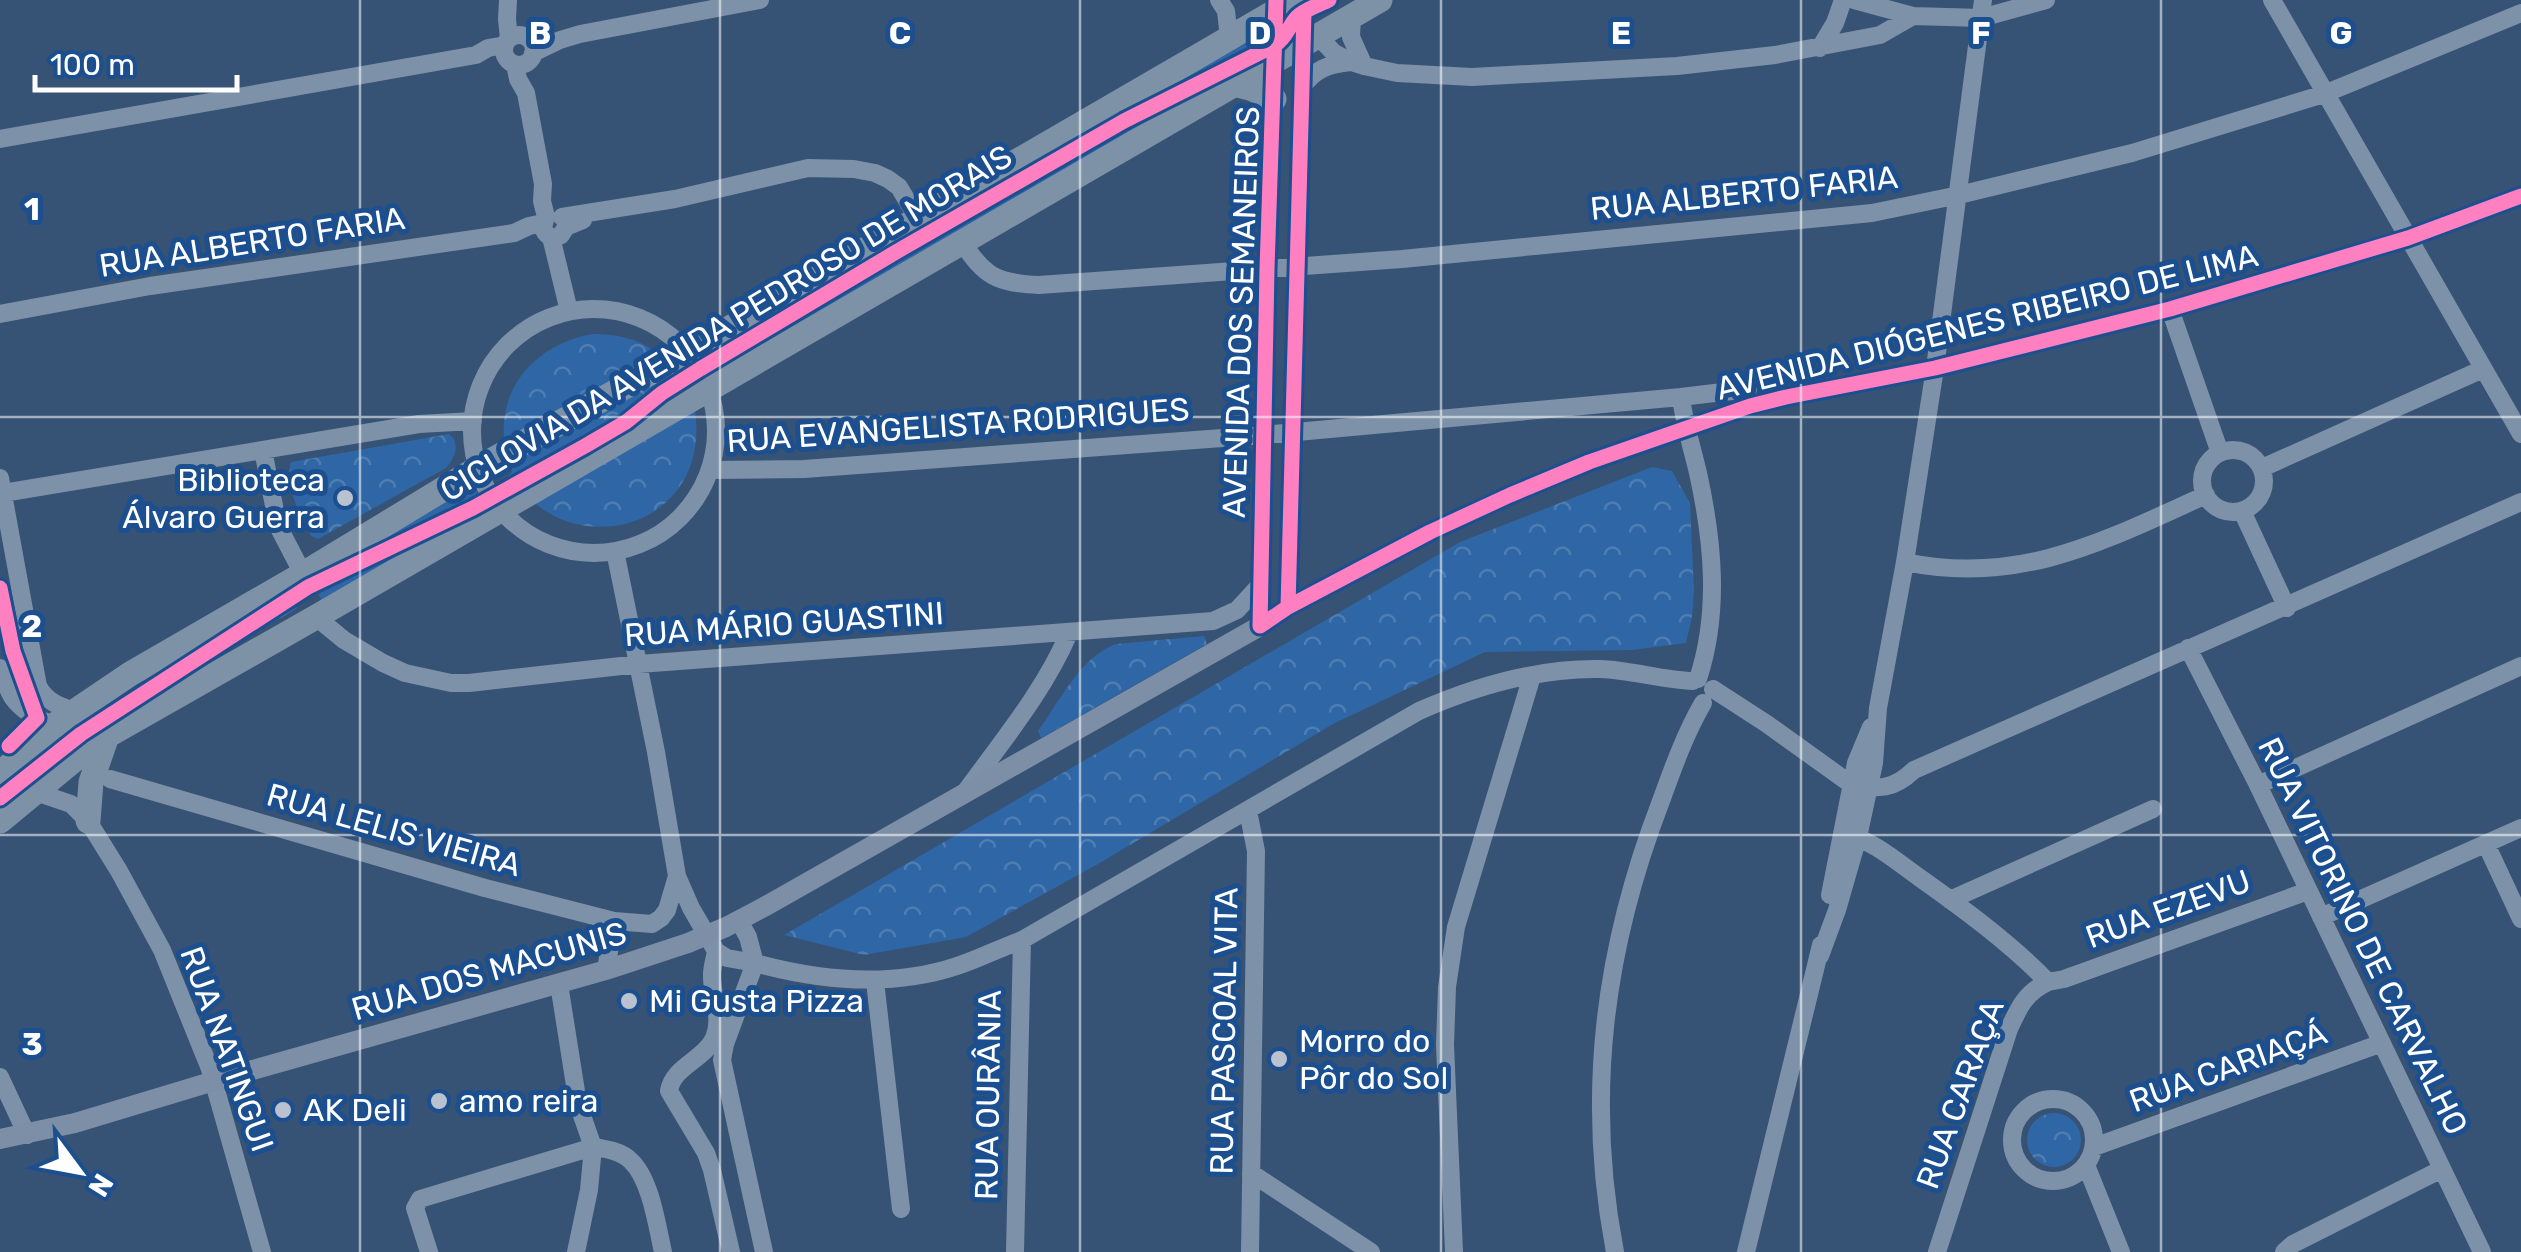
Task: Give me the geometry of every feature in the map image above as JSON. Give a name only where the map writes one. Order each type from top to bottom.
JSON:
[{"type":"highway","points":[[0,821],[107,736],[1380,0]]},
{"type":"highway","points":[[0,777],[64,717],[130,674],[478,468],[688,352],[1282,4]]},
{"type":"highway","points":[[1234,84],[1274,99]]},
{"type":"highway","points":[[182,692],[212,665],[305,611],[309,598],[303,574]]},
{"type":"highway","points":[[88,821],[92,782],[107,736]]},
{"type":"main road","name":"AVENIDA DIÓGENES RIBEIRO DE LIMA","points":[[1260,626],[1288,607],[1430,532],[1589,462],[1786,396],[1936,368],[2170,310],[2408,238],[2521,196]]},
{"type":"main road","name":"RUA DOS MACUNIS","points":[[0,1139],[27,1135],[712,943],[739,921],[1260,626]]},
{"type":"street","points":[[0,139],[519,50],[546,38],[560,40],[760,0]]},
{"type":"street","points":[[1219,0],[1228,19],[1229,38]]},
{"type":"street","name":"AVENIDA DOS SEMANEIROS","points":[[1288,607],[1301,93],[1310,40],[1305,0]]},
{"type":"street","points":[[1820,48],[1835,23],[1842,0]]},
{"type":"street","points":[[1854,0],[1913,16],[2046,0]]},
{"type":"street","points":[[2272,0],[2521,434]]},
{"type":"street","points":[[509,2],[507,19],[519,50],[518,79],[526,93],[543,184],[552,198],[557,259],[569,311]]},
{"type":"street","name":"AVENIDA DOS SEMANEIROS","points":[[1260,626],[1267,269],[1275,61],[1282,4]]},
{"type":"street","points":[[1746,1252],[1878,708],[1936,368],[1982,9]]},
{"type":"street","name":"RUA ALBERTO FARIA","points":[[962,242],[978,268],[1014,284],[1094,283],[1872,213],[2132,153],[2324,94],[2521,12]]},
{"type":"street","points":[[1352,16],[1351,37],[1357,64]]},
{"type":"street","points":[[1301,93],[1321,68],[1330,64],[1357,64],[1428,76],[1678,66],[1820,48],[1880,35],[1913,16]]},
{"type":"street","points":[[1310,40],[1357,64]]},
{"type":"street","name":"AVENIDA DOS SEMANEIROS","points":[[1274,99],[1281,94],[1301,93]]},
{"type":"street","name":"RUA ALBERTO FARIA","points":[[0,314],[150,286],[514,232],[529,226],[554,226],[580,213],[675,199],[808,168],[854,169],[888,178],[899,187],[918,218]]},
{"type":"street","points":[[600,309],[639,317],[674,338],[688,352],[709,388],[716,415],[716,443],[710,470],[698,494],[673,523],[640,544],[590,553],[540,541],[500,509],[478,468],[473,421],[482,386],[499,356],[516,338],[535,324],[569,311],[600,309]]},
{"type":"street","points":[[2170,310],[2220,453]]},
{"type":"street","points":[[2262,468],[2483,369]]},
{"type":"street","name":"RUA EVANGELISTA RODRIGUES","points":[[710,470],[804,468],[1263,436],[1748,389]]},
{"type":"street","points":[[1615,1252],[1603,1177],[1600,1120],[1610,982],[1639,862],[1701,688],[1713,588],[1712,556],[1681,397]]},
{"type":"street","points":[[107,736],[81,734],[38,686],[2,485],[263,450],[418,424],[473,421]]},
{"type":"street","points":[[263,450],[278,526],[303,574]]},
{"type":"street","points":[[2244,452],[2262,468],[2262,494],[2242,511],[2225,511],[2206,495],[2206,466],[2220,453],[2244,452]]},
{"type":"street","points":[[1905,562],[1956,570],[2043,560],[2102,542],[2206,495]]},
{"type":"street","points":[[615,551],[677,876],[712,943],[727,958],[802,974],[875,981],[955,967],[1022,940],[1419,712],[1457,694],[1562,671],[1604,669],[1673,680],[1734,703],[1860,786],[1894,786],[1914,770],[2521,502]]},
{"type":"street","points":[[2242,511],[2287,608]]},
{"type":"street","name":"RUA MÁRIO GUASTINI","points":[[316,617],[344,640],[383,663],[405,673],[452,683],[639,664],[1214,620],[1237,610],[1260,585]]},
{"type":"street","name":"RUA DOS MACUNIS","points":[[966,791],[1041,687],[1069,633]]},
{"type":"street","name":"RUA VITORINO DE CARVALHO","points":[[2188,648],[2482,1252]]},
{"type":"street","points":[[2258,786],[2521,666]]},
{"type":"street","points":[[0,668],[14,700],[29,714],[64,717]]},
{"type":"street","points":[[1454,1252],[1445,1045],[1447,988],[1456,927],[1532,676]]},
{"type":"street","points":[[1820,762],[1914,770]]},
{"type":"street","points":[[0,777],[67,801],[88,821]]},
{"type":"street","name":"RUA LELIS VIEIRA","points":[[110,779],[614,921],[652,924],[662,918],[677,876]]},
{"type":"street","points":[[1950,900],[2153,809]]},
{"type":"street","name":"RUA PASCOAL VITA","points":[[1248,811],[1256,850],[1250,1252]]},
{"type":"street","name":"RUA NATINGUI","points":[[88,821],[162,950],[214,1081],[262,1252]]},
{"type":"street","points":[[2322,917],[2521,828]]},
{"type":"street","name":"RUA CARAÇA","points":[[1850,835],[1871,843],[1950,900],[2048,982],[2034,988],[2016,1014],[1936,1252]]},
{"type":"street","points":[[2486,844],[2521,919]]},
{"type":"street","name":"RUA EZEVU","points":[[2048,982],[2308,891]]},
{"type":"street","points":[[606,970],[614,921]]},
{"type":"street","points":[[739,921],[756,963],[722,1053],[764,1252]]},
{"type":"street","name":"RUA OURÂNIA","points":[[1015,1252],[1022,940]]},
{"type":"street","points":[[712,943],[718,1019],[714,1037],[707,1049],[671,1080],[669,1091],[712,1170],[731,1252]]},
{"type":"street","points":[[875,981],[901,1210]]},
{"type":"street","points":[[559,984],[578,1104],[593,1147],[576,1252]]},
{"type":"street","name":"RUA CARIAÇÁ","points":[[2094,1147],[2382,1043]]},
{"type":"street","points":[[0,1077],[27,1135]]},
{"type":"street","points":[[2063,1100],[2088,1117],[2094,1147],[2077,1174],[2053,1182],[2029,1174],[2020,1165],[2012,1140],[2022,1114],[2034,1104],[2063,1100]]},
{"type":"street","points":[[1984,1107],[2014,1128]]},
{"type":"street","points":[[429,1252],[415,1208],[420,1199],[593,1147],[618,1152],[634,1164],[651,1201],[664,1252]]},
{"type":"street","points":[[712,1170],[744,1162]]},
{"type":"street","points":[[2086,1165],[2120,1252]]},
{"type":"street","points":[[2284,1252],[2442,1169]]},
{"type":"street","points":[[1251,1173],[1371,1252]]},
{"type":"green space","points":[[1254,39],[1253,67],[717,377],[701,351],[1079,135]]},
{"type":"green space","points":[[592,334],[629,339],[661,356],[685,378],[696,421],[694,455],[679,487],[660,507],[637,520],[611,526],[584,526],[559,518],[536,504],[517,482],[508,481],[512,472],[504,424],[516,383],[547,352]]},
{"type":"green space","points":[[449,434],[455,451],[446,468],[318,539],[311,536],[291,490],[291,462]]},
{"type":"green space","points":[[1652,467],[1672,471],[1690,503],[1694,591],[1686,643],[1632,650],[1485,652],[1333,724],[1098,864],[966,937],[864,955],[784,935],[1460,542]]},
{"type":"green space","points":[[471,482],[487,509],[324,605],[311,579]]},
{"type":"green space","points":[[293,600],[298,604],[296,609],[112,716],[88,722],[130,694]]},
{"type":"green space","points":[[1204,636],[1207,644],[1041,738],[1038,731],[1072,681],[1103,650],[1116,644]]},
{"type":"green space","points":[[2054,1113],[2073,1121],[2081,1140],[2073,1159],[2054,1167],[2035,1159],[2027,1140],[2035,1121]]},
{"type":"cycle path","points":[[1260,626],[1276,0]]},
{"type":"cycle path","name":"CICLOVIA DA AVENIDA PEDROSO DE MORAIS","points":[[0,798],[81,734],[308,587],[473,508],[585,446],[700,369],[896,252],[1124,121],[1275,45],[1300,14],[1329,0]]},
{"type":"cycle path","points":[[1288,607],[1304,12]]},
{"type":"cycle path","points":[[1260,626],[1288,607],[1430,532],[1510,495],[1589,462],[1750,406],[1935,368],[2170,309],[2408,238],[2521,196]]},
{"type":"cycle path","points":[[0,588],[13,651],[37,718],[9,746]]},
{"type":"place","name":"Biblioteca Álvaro Guerra","points":[[345,498]]},
{"type":"place","name":"Mi Gusta Pizza","points":[[629,1001]]},
{"type":"place","name":"Morro do Pôr do Sol","points":[[1279,1059]]},
{"type":"place","name":"amo reira","points":[[439,1101]]},
{"type":"place","name":"AK Deli","points":[[283,1110]]}]
